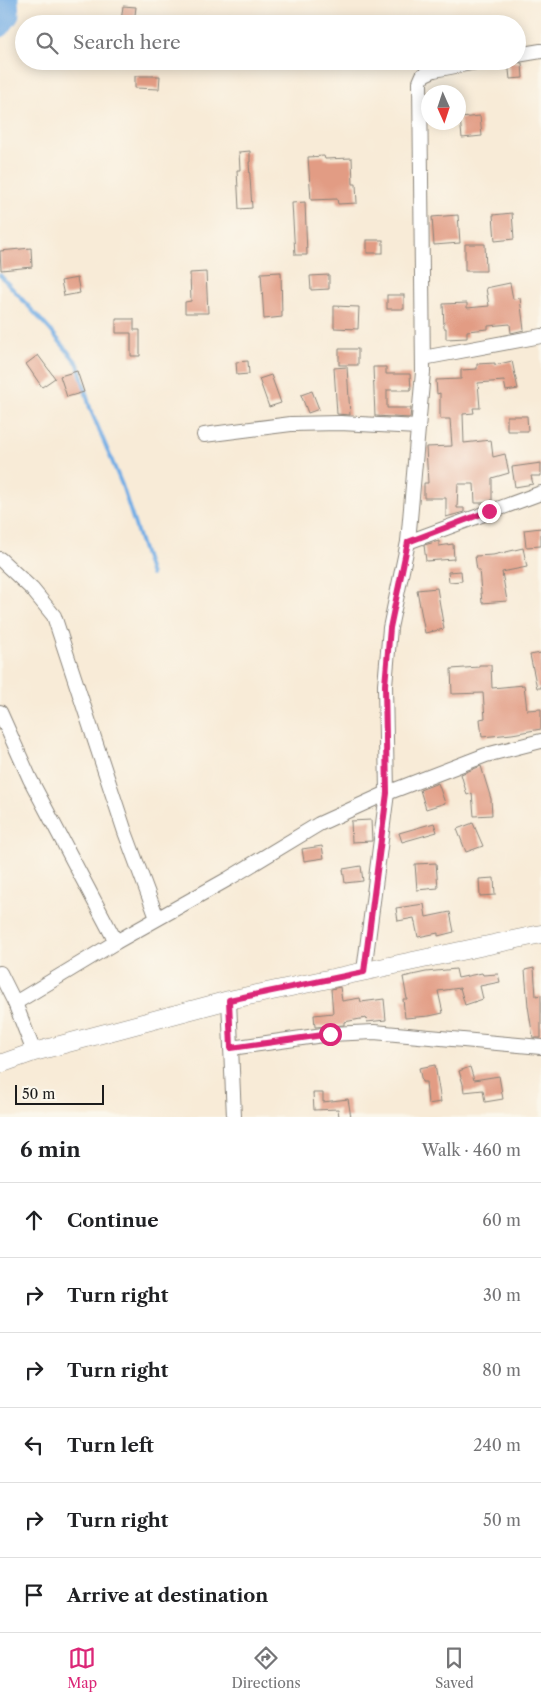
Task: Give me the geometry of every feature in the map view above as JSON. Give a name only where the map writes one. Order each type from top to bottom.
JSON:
[{"type":"street","points":[[526,54],[541,51]]},
{"type":"street","points":[[364,972],[387,793],[385,685],[390,628],[408,542],[423,358],[420,82],[423,75],[434,70]]},
{"type":"street","points":[[423,358],[541,336]]},
{"type":"street","points":[[204,435],[291,424],[340,423],[418,427]]},
{"type":"street","points":[[408,542],[541,493]]},
{"type":"street","points":[[0,560],[32,589],[54,616],[125,832],[157,918]]},
{"type":"street","points":[[0,712],[30,779],[116,942]]},
{"type":"street","points":[[15,1003],[319,824],[387,793],[486,754],[541,741]]},
{"type":"street","points":[[0,1064],[34,1052],[229,1000],[541,934]]},
{"type":"street","points":[[0,973],[15,1003],[34,1052]]},
{"type":"street","points":[[229,1000],[234,1117]]},
{"type":"street","points":[[231,1048],[330,1034],[374,1032],[541,1047]]},
{"type":"building","points":[[123,6],[136,7],[135,15],[122,15]]},
{"type":"building","points":[[509,70],[522,70],[523,78],[510,79]]},
{"type":"building","points":[[135,76],[160,76],[159,89],[135,88]]},
{"type":"building","points":[[480,116],[482,136],[462,138],[461,130],[466,130],[466,117]]},
{"type":"building","points":[[250,151],[252,208],[239,209],[237,170],[240,170],[239,152]]},
{"type":"building","points":[[324,156],[325,159],[352,158],[353,184],[356,184],[357,203],[338,204],[337,199],[311,200],[308,157]]},
{"type":"building","points":[[305,202],[307,255],[295,255],[292,203]]},
{"type":"building","points":[[512,213],[514,239],[495,241],[493,215]]},
{"type":"building","points":[[458,215],[460,243],[434,245],[432,217]]},
{"type":"building","points":[[367,240],[383,240],[383,253],[367,253]]},
{"type":"building","points":[[465,244],[485,244],[486,271],[465,271]]},
{"type":"building","points":[[31,248],[32,267],[1,270],[0,251]]},
{"type":"building","points":[[206,272],[208,313],[185,313],[185,302],[191,301],[190,273]]},
{"type":"building","points":[[281,272],[282,317],[264,319],[261,273]]},
{"type":"building","points":[[329,275],[329,289],[311,290],[310,276]]},
{"type":"building","points":[[77,278],[80,293],[64,296],[61,281]]},
{"type":"building","points":[[510,283],[513,299],[520,298],[524,330],[511,333],[510,324],[488,326],[488,329],[467,331],[467,338],[446,339],[443,304],[467,303],[467,308],[489,306],[486,288]]},
{"type":"building","points":[[387,295],[404,295],[404,309],[387,309]]},
{"type":"building","points":[[334,306],[359,307],[358,329],[334,328]]},
{"type":"building","points":[[116,319],[134,319],[134,330],[140,330],[140,356],[131,356],[131,333],[116,333]]},
{"type":"building","points":[[339,349],[358,349],[358,365],[339,365]]},
{"type":"building","points":[[38,355],[55,378],[42,387],[26,364]]},
{"type":"building","points":[[248,361],[249,374],[237,375],[236,362]]},
{"type":"building","points":[[512,361],[518,389],[506,391],[504,381],[478,383],[480,408],[473,408],[474,413],[463,414],[464,443],[491,440],[493,457],[505,454],[509,473],[492,478],[492,502],[490,503],[475,503],[474,484],[458,484],[457,508],[464,508],[464,512],[446,517],[446,498],[424,498],[424,483],[428,483],[426,447],[452,446],[450,419],[440,419],[440,393],[437,394],[436,380],[461,379],[461,370],[477,369],[477,364],[495,363],[495,365]]},
{"type":"building","points":[[347,367],[350,415],[337,414],[334,368]]},
{"type":"building","points":[[373,367],[386,367],[386,374],[410,374],[411,390],[387,390],[387,408],[411,408],[410,418],[375,416]]},
{"type":"building","points":[[77,371],[84,392],[67,397],[60,376]]},
{"type":"building","points":[[271,375],[281,403],[269,407],[259,379]]},
{"type":"building","points":[[312,391],[319,409],[308,413],[301,395]]},
{"type":"building","points":[[507,416],[527,416],[528,431],[507,431]]},
{"type":"building","points":[[541,463],[541,476],[531,476],[533,484],[515,487],[512,467]]},
{"type":"building","points":[[541,528],[541,546],[526,547],[524,530]]},
{"type":"building","points":[[439,541],[439,546],[453,544],[454,559],[426,561],[424,545]]},
{"type":"building","points":[[523,548],[527,567],[502,572],[507,601],[482,603],[479,570],[477,570],[475,556],[493,555]]},
{"type":"building","points":[[461,571],[462,581],[449,582],[448,572]]},
{"type":"building","points":[[437,588],[444,629],[425,633],[417,590]]},
{"type":"building","points":[[541,653],[541,688],[537,688],[530,655]]},
{"type":"building","points":[[479,665],[491,665],[492,688],[524,685],[527,710],[541,709],[541,729],[482,737],[480,719],[485,718],[483,693],[452,694],[451,669],[479,667]]},
{"type":"building","points":[[481,766],[491,799],[492,815],[474,816],[472,793],[467,795],[461,774]]},
{"type":"building","points":[[438,783],[445,803],[426,809],[420,790]]},
{"type":"building","points":[[371,820],[372,841],[352,842],[351,821]]},
{"type":"building","points":[[434,823],[437,832],[402,842],[399,833]]},
{"type":"building","points":[[473,823],[483,846],[466,852],[457,829]]},
{"type":"building","points":[[322,846],[324,858],[304,861],[302,849]]},
{"type":"building","points":[[436,863],[438,888],[417,890],[415,864]]},
{"type":"building","points":[[361,866],[363,881],[345,883],[343,869]]},
{"type":"building","points":[[494,878],[495,895],[480,896],[479,879]]},
{"type":"building","points":[[424,904],[426,917],[450,912],[454,932],[438,936],[438,933],[418,937],[414,918],[398,921],[396,908]]},
{"type":"building","points":[[534,968],[536,996],[541,995],[541,1038],[533,1038],[528,1006],[525,970]]},
{"type":"building","points":[[456,969],[458,978],[482,973],[483,975],[498,974],[500,982],[480,986],[483,999],[465,1005],[460,988],[438,991],[443,1013],[405,1018],[403,999],[407,999],[403,977],[426,972]]},
{"type":"building","points":[[340,987],[342,1001],[360,998],[361,1002],[384,999],[386,1020],[367,1022],[366,1018],[344,1022],[344,1025],[315,1027],[314,1015],[333,1013],[331,989]]},
{"type":"building","points":[[435,1065],[441,1102],[428,1104],[426,1082],[422,1082],[419,1068]]},
{"type":"building","points":[[470,1067],[474,1080],[499,1076],[503,1099],[485,1102],[483,1090],[464,1092],[459,1071]]},
{"type":"building","points":[[313,1093],[323,1093],[323,1102],[348,1099],[351,1117],[339,1117],[338,1109],[314,1110]]},
{"type":"waterway","points":[[0,27],[9,15],[8,0]]},
{"type":"waterway","points":[[0,275],[78,364],[90,408],[122,485],[151,575]]},
{"type":"route","points":[[330,1034],[231,1048],[229,1000],[364,972],[387,793],[385,685],[390,628],[408,542],[489,511]]}]
